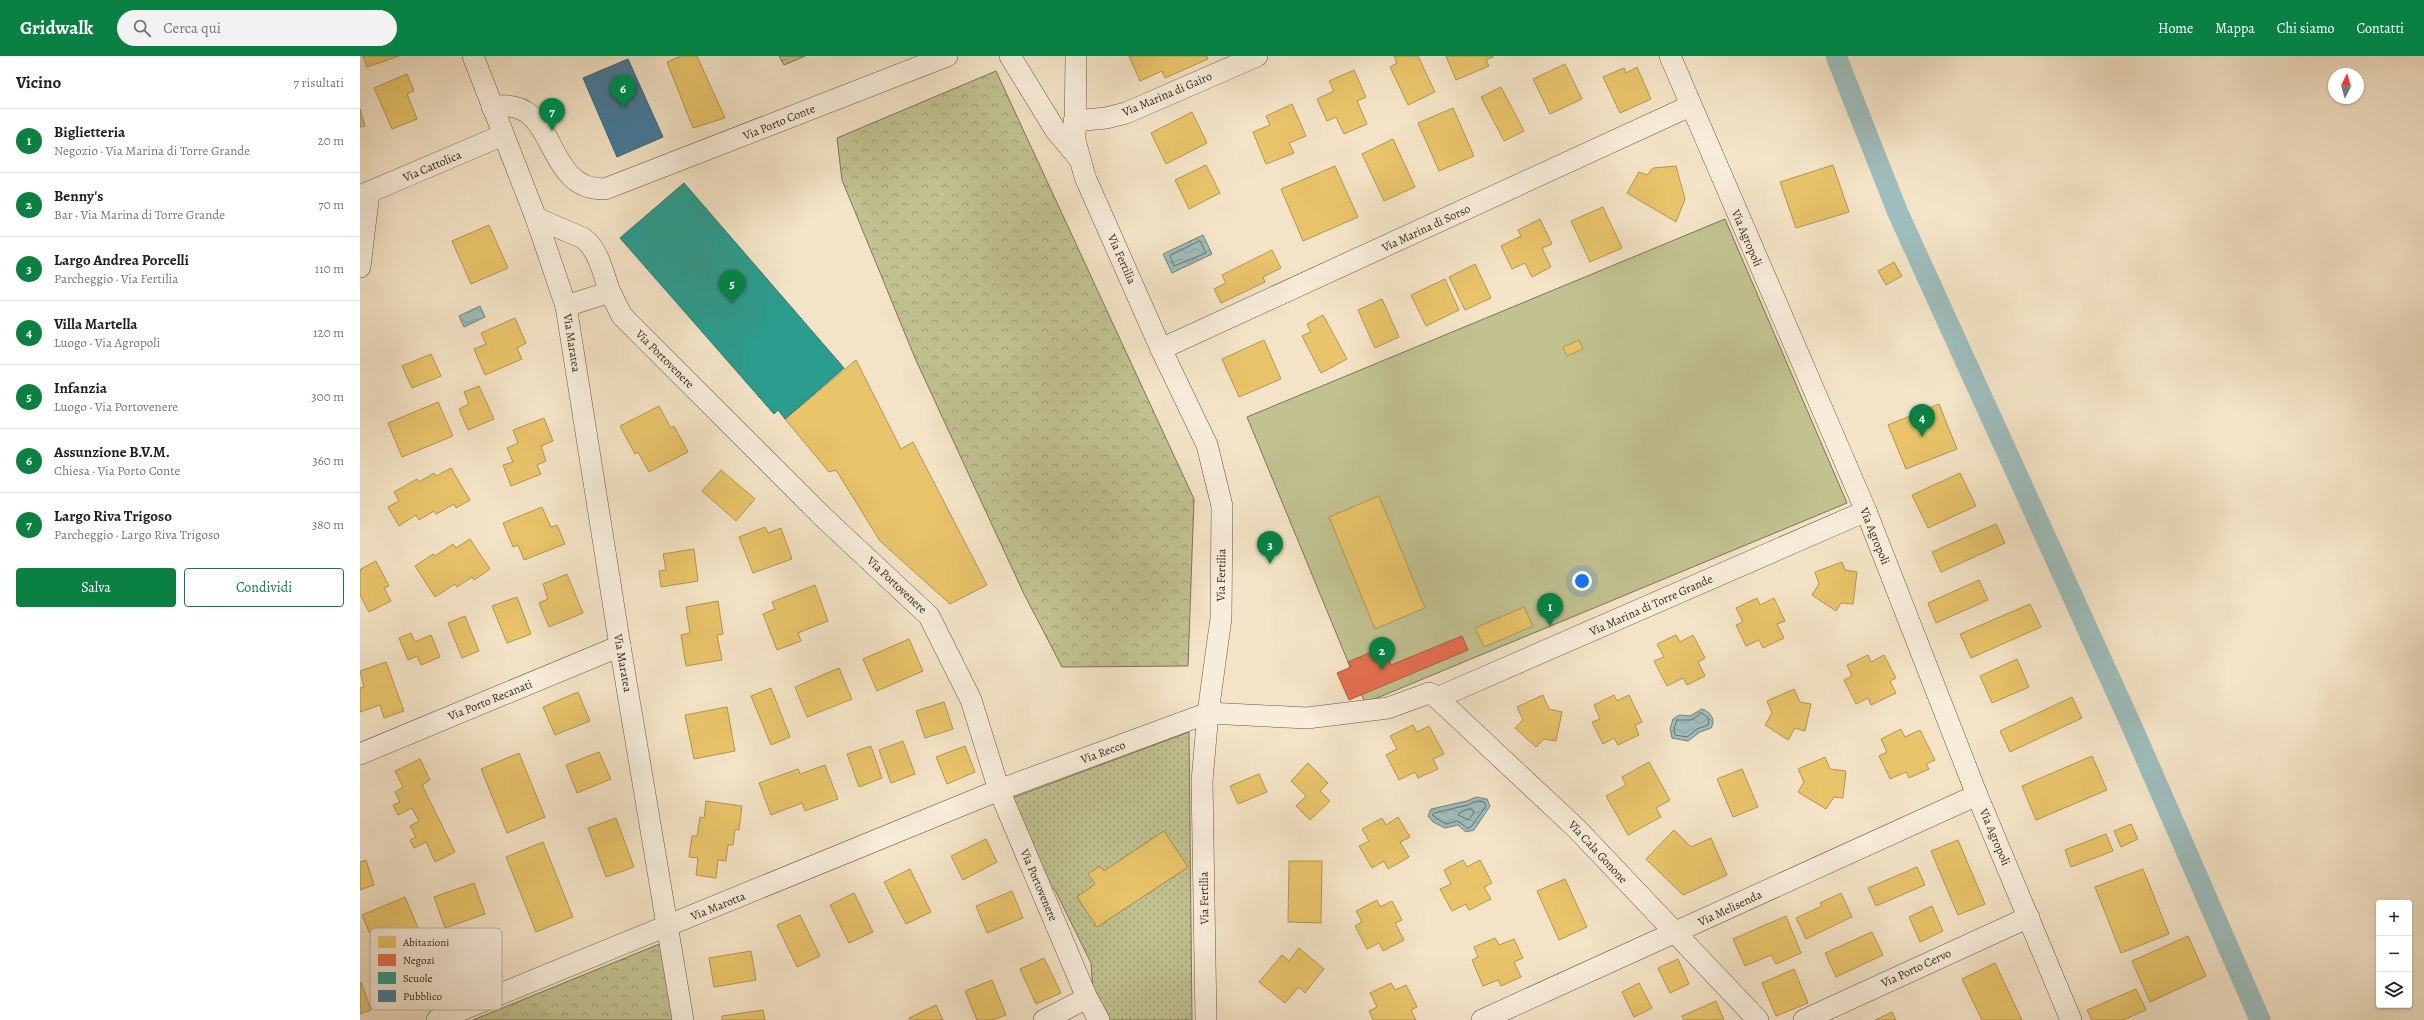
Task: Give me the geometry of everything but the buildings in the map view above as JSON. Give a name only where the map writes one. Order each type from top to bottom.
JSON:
[{"type":"street","points":[[473,56],[536,218],[566,306],[610,292]]},
{"type":"street","name":"Via Porto Conte","points":[[492,107],[514,106],[533,118],[541,127],[572,180],[593,189],[611,188],[947,56]]},
{"type":"street","points":[[1010,56],[1056,131],[1079,158]]},
{"type":"street","points":[[1076,56],[1074,121],[1075,140],[1079,158]]},
{"type":"street","name":"Via Marina di Gairo","points":[[1074,121],[1106,118],[1126,113],[1257,56]]},
{"type":"street","name":"Via Agropoli","points":[[1670,56],[1690,106],[1866,511],[1977,795],[2071,1020]]},
{"type":"street","name":"Via Marina di Sorso","points":[[1161,349],[1690,106]]},
{"type":"street","name":"Via Cattolica","points":[[365,194],[503,135]]},
{"type":"street","name":"Via Fertilia","points":[[1079,158],[1088,184],[1161,349],[1207,445],[1222,506],[1221,618],[1208,713],[1202,781],[1206,1020]]},
{"type":"street","points":[[360,268],[365,194]]},
{"type":"street","name":"Via Portovenere","points":[[536,218],[584,238],[589,242],[597,255],[610,292],[622,316],[823,517],[929,616],[971,700],[998,790],[1087,998],[1099,1020]]},
{"type":"street","name":"Via Maratea","points":[[566,306],[620,646],[683,1020]]},
{"type":"street","name":"Via Marina di Torre Grande","points":[[1208,713],[1307,718],[1388,708],[1433,696],[1866,511]]},
{"type":"street","name":"Via Porto Recanati","points":[[360,754],[620,646]]},
{"type":"street","name":"Via Cala Gonone","points":[[1433,696],[1577,829],[1674,934],[1758,1020]]},
{"type":"street","name":"Via Recco","points":[[998,790],[1208,713]]},
{"type":"street","name":"Via Marotta","points":[[502,994],[668,927],[998,790]]},
{"type":"street","name":"Via Melisenda","points":[[1482,1020],[1977,795]]},
{"type":"street","name":"Via Porto Cervo","points":[[1804,1020],[2029,917]]},
{"type":"street","points":[[1044,1020],[1087,998]]},
{"type":"street","name":"Via Marotta","points":[[437,1020],[462,1010]]},
{"type":"green space","points":[[779,56],[805,56],[784,65]]},
{"type":"green space","points":[[996,71],[1194,499],[1188,666],[1062,667],[1024,594],[915,358],[842,180],[837,138]]},
{"type":"green space","points":[[1725,219],[1847,503],[1365,703],[1247,417]]},
{"type":"green space","points":[[1189,732],[1192,1020],[1108,1020],[1093,991],[1091,963],[1055,890],[1044,882],[1012,798]],"holes":[[[1164,831],[1188,867],[1097,927],[1077,897],[1095,884],[1089,874],[1100,866],[1104,871]]]},
{"type":"green space","points":[[662,943],[676,1020],[473,1020],[498,1010],[502,1010],[502,1008]]},
{"type":"water","points":[[1203,235],[1212,254],[1172,273],[1163,254]]},
{"type":"water","points":[[480,306],[485,317],[464,327],[459,316]]},
{"type":"water","points":[[1702,709],[1708,712],[1713,719],[1711,728],[1700,732],[1688,741],[1672,738],[1670,729],[1673,719],[1679,715],[1690,716]]},
{"type":"water","points":[[1476,797],[1487,799],[1490,806],[1474,830],[1466,832],[1458,825],[1445,828],[1433,822],[1428,816],[1431,809],[1467,801]]},
{"type":"waterway","points":[[1836,56],[1898,213],[2133,729],[2260,1020]]},
{"type":"place","name":"Assunzione B.V.M.","points":[[623,108]]},
{"type":"place","name":"Largo Riva Trigoso","points":[[552,131]]},
{"type":"place","name":"Infanzia","points":[[732,303]]},
{"type":"place","name":"Villa Martella","points":[[1922,437]]},
{"type":"place","name":"Largo Andrea Porcelli","points":[[1270,564]]},
{"type":"place","name":"Biglietteria","points":[[1550,626]]},
{"type":"place","name":"Benny's","points":[[1382,670]]}]
